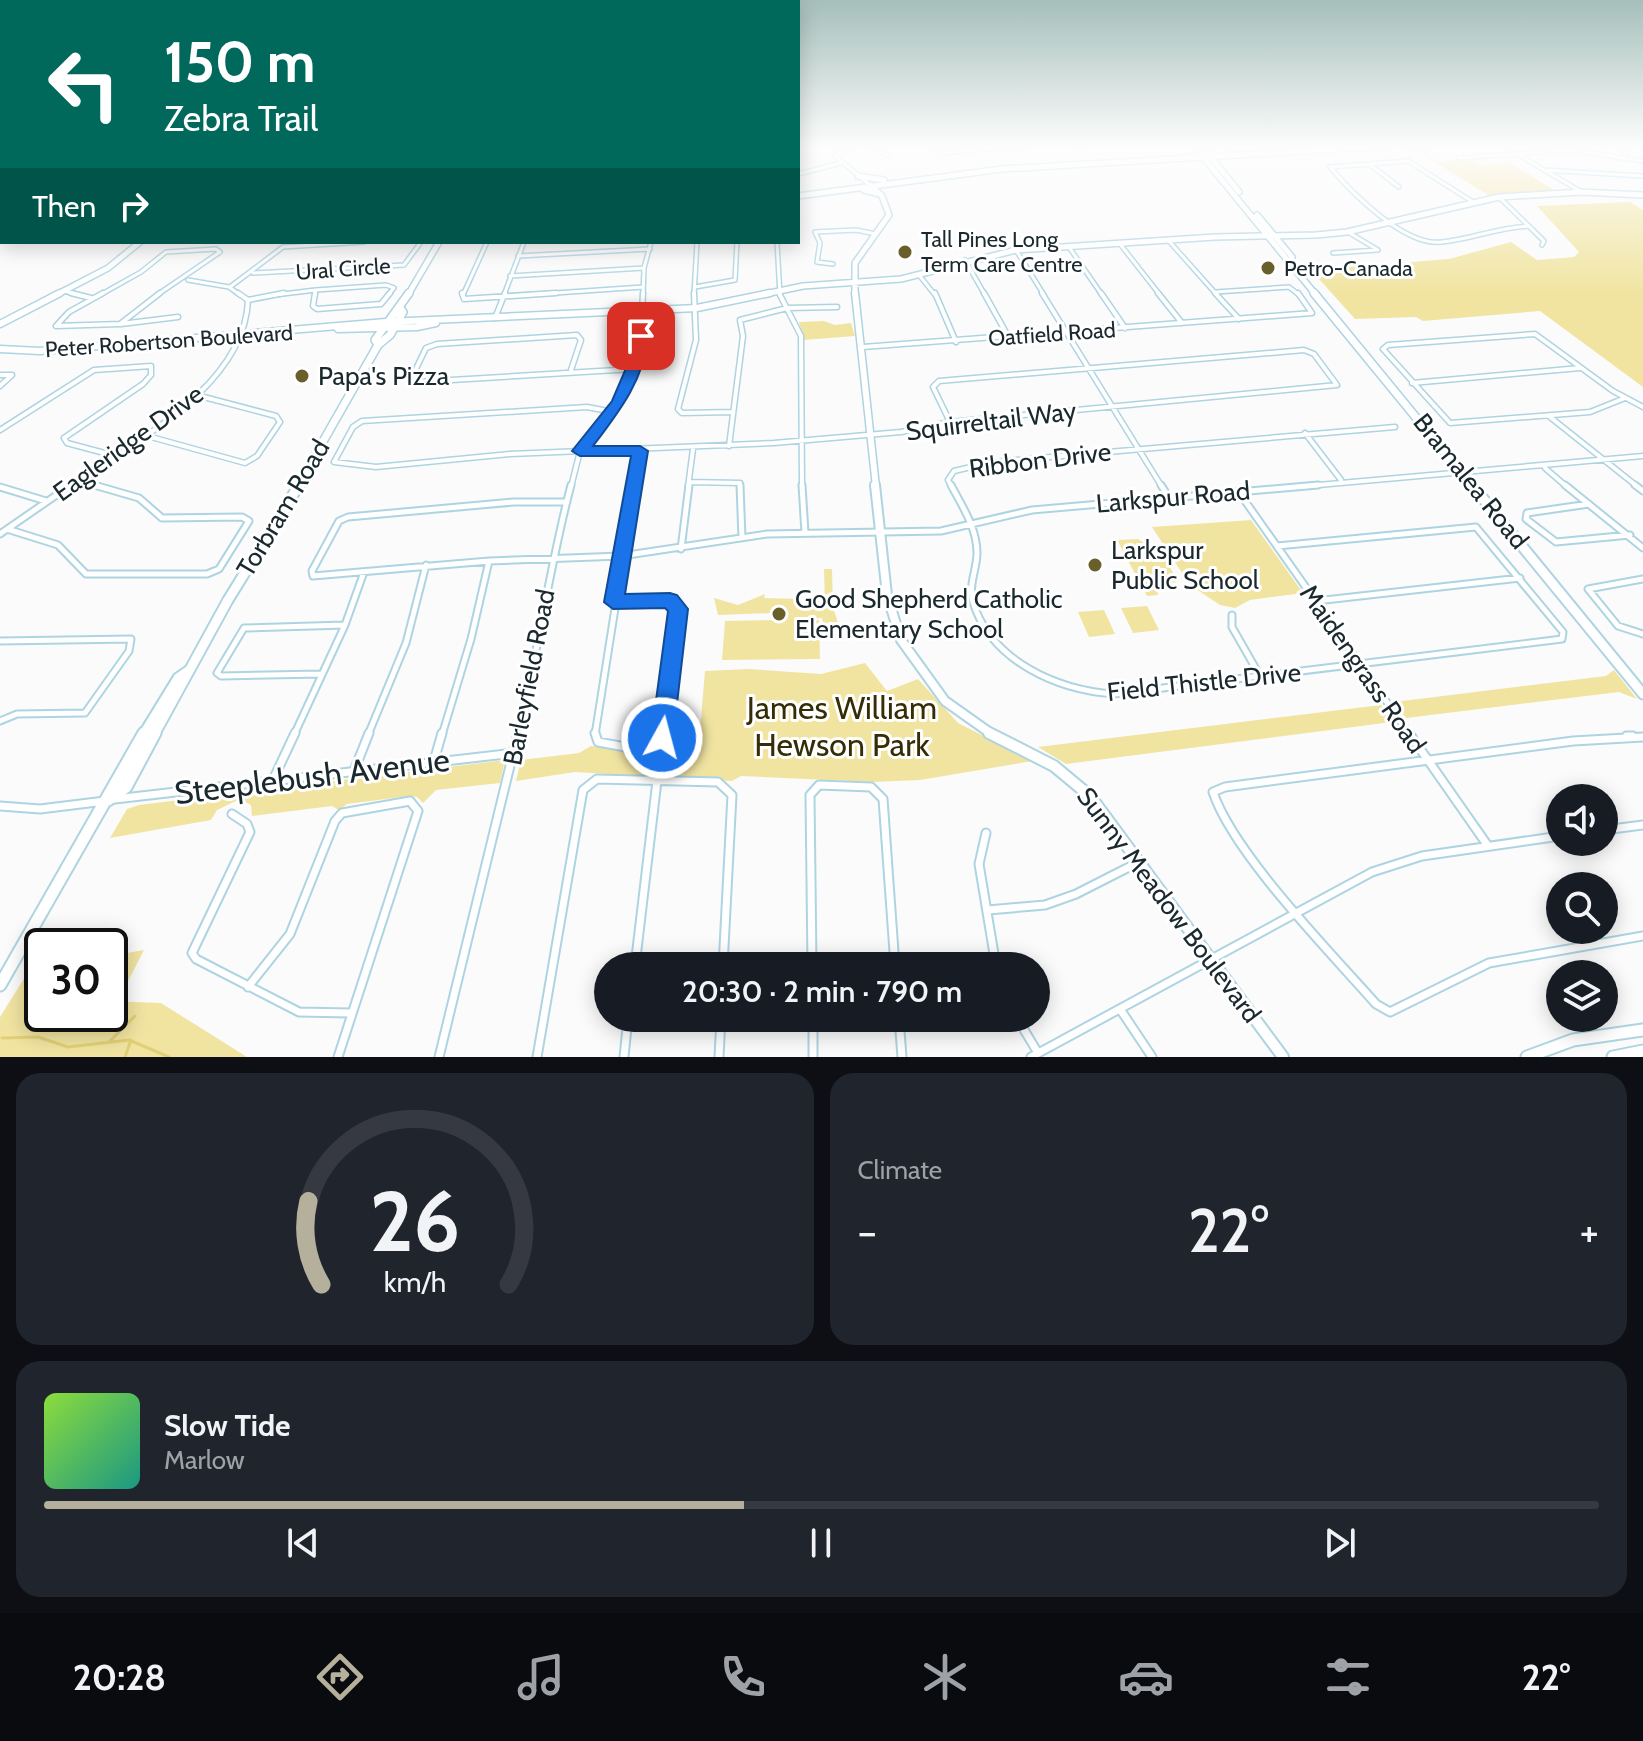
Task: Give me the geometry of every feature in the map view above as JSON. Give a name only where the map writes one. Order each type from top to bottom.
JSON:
[{"type":"main road","name":"Bramalea Road","points":[[1235,195],[1466,474],[1643,694]]},
{"type":"main road","name":"Bramalea Road","points":[[1237,195],[1269,236]]},
{"type":"main road","points":[[384,325],[392,312],[400,308],[438,244]]},
{"type":"main road","points":[[396,325],[403,312],[400,308]]},
{"type":"main road","name":"Torbram Road","points":[[378,345],[375,340],[384,325]]},
{"type":"main road","name":"Torbram Road","points":[[0,985],[108,800],[126,787],[189,678],[188,671],[378,345],[387,340],[396,325]]},
{"type":"main road","points":[[1527,1057],[1573,1040],[1643,1030]]},
{"type":"main road","points":[[1613,1057],[1643,1051]]},
{"type":"street","name":"Sunny Meadow Boulevard","points":[[881,195],[889,215],[877,234],[857,254],[855,284],[892,618],[901,640],[921,671],[966,720],[1049,763],[1080,786],[1105,812],[1283,1057]]},
{"type":"street","points":[[1357,195],[1377,215],[1437,243],[1503,227],[1529,226]]},
{"type":"street","points":[[1462,195],[1473,202]]},
{"type":"street","name":"Peter Robertson Boulevard","points":[[0,349],[40,351],[384,325],[697,308],[778,291],[919,275],[965,260],[1016,250],[1347,232],[1473,202],[1526,195]]},
{"type":"street","points":[[1499,197],[1544,241],[1542,245]]},
{"type":"street","points":[[833,264],[817,262],[820,243],[815,232],[856,230],[877,234]]},
{"type":"street","points":[[1333,253],[1378,250],[1347,232]]},
{"type":"street","points":[[1168,240],[1240,320]]},
{"type":"street","points":[[0,324],[111,266],[138,244]]},
{"type":"street","name":"Ural Circle","points":[[229,287],[253,273],[283,247],[332,244]]},
{"type":"street","name":"Ural Circle","points":[[253,273],[404,265],[420,244]]},
{"type":"street","points":[[486,244],[461,297],[643,287]]},
{"type":"street","points":[[495,318],[523,244]]},
{"type":"street","name":"Barleyfield Road","points":[[439,1057],[515,753],[537,657],[552,558],[580,451],[613,412],[640,352],[644,268],[651,244]]},
{"type":"street","points":[[697,244],[696,340],[678,409],[682,413],[733,412]]},
{"type":"street","points":[[695,287],[735,280],[737,244]]},
{"type":"street","points":[[777,244],[778,291],[801,336],[800,441],[805,533]]},
{"type":"street","points":[[1120,244],[1183,324]]},
{"type":"street","points":[[1069,247],[1126,329]]},
{"type":"street","points":[[518,256],[650,249]]},
{"type":"street","points":[[120,324],[133,310],[188,280],[219,250],[166,252],[141,272],[69,312],[56,326],[120,324],[178,317]]},
{"type":"street","points":[[1016,250],[1168,496]]},
{"type":"street","points":[[965,260],[1009,338]]},
{"type":"street","points":[[510,276],[644,268]]},
{"type":"street","points":[[919,275],[932,287],[956,342]]},
{"type":"street","points":[[188,280],[229,287],[248,300],[316,290],[386,285],[394,288],[386,301],[375,305],[317,309],[313,306],[316,290]]},
{"type":"street","name":"Oatfield Road","points":[[863,347],[1308,315],[1312,311],[1296,290],[1289,287],[1216,292]]},
{"type":"street","points":[[64,291],[92,298]]},
{"type":"street","name":"Eagleridge Drive","points":[[0,534],[199,396],[216,376],[249,317],[248,300]]},
{"type":"street","points":[[729,446],[743,336],[740,320],[787,308],[837,307]]},
{"type":"street","points":[[1625,398],[1600,410],[1450,423],[1412,383],[1384,346],[1529,333],[1541,337],[1581,368],[1643,407]]},
{"type":"street","points":[[571,370],[581,340],[577,335],[437,344],[426,348],[412,377],[418,382],[571,370],[633,369]]},
{"type":"street","name":"Squirreltail Way","points":[[613,412],[587,407],[362,421],[353,427],[334,462],[341,466],[386,466],[580,451],[693,449],[909,433],[950,422],[1337,385],[1314,354],[1304,350],[1088,368]]},
{"type":"street","points":[[0,430],[76,383],[85,374],[151,366],[151,375],[143,384],[64,438],[67,443],[114,456]]},
{"type":"street","points":[[950,422],[933,387],[939,381],[1088,368]]},
{"type":"street","points":[[1412,383],[1581,368]]},
{"type":"street","points":[[0,375],[12,375],[0,386]]},
{"type":"street","points":[[143,435],[245,463],[257,456],[280,422],[276,416],[199,396]]},
{"type":"street","points":[[1550,416],[1643,491]]},
{"type":"street","points":[[1139,448],[1395,427]]},
{"type":"street","points":[[1305,433],[1342,481]]},
{"type":"street","name":"Ribbon Drive","points":[[970,525],[948,480],[954,471],[992,462],[1139,448]]},
{"type":"street","points":[[681,549],[693,449]]},
{"type":"street","points":[[613,602],[670,601],[678,609],[662,738],[649,746],[609,746],[598,742],[594,732],[608,660],[613,602],[640,451]]},
{"type":"street","name":"Larkspur Road","points":[[567,502],[514,502],[348,517],[339,521],[312,571],[313,576],[426,565],[621,556],[742,538],[805,533],[941,531],[1032,510],[1643,456]]},
{"type":"street","points":[[1544,467],[1643,548]]},
{"type":"street","points":[[7,529],[58,545],[86,574],[207,574],[219,569],[249,521],[242,517],[162,518],[139,498],[78,480]]},
{"type":"street","points":[[689,482],[740,483],[742,538]]},
{"type":"street","points":[[0,487],[47,501]]},
{"type":"street","name":"Maidengrass Road","points":[[1238,491],[1488,846]]},
{"type":"street","points":[[1589,504],[1527,513],[1526,519],[1556,542],[1630,535]]},
{"type":"street","name":"Field Thistle Drive","points":[[970,525],[977,551],[970,576],[978,614],[1004,649],[1025,667],[1082,691],[1099,694],[1562,639],[1563,632],[1521,578]]},
{"type":"street","points":[[1277,546],[1469,526],[1485,534],[1521,578]]},
{"type":"street","points":[[434,761],[471,639],[489,561]]},
{"type":"street","points":[[353,771],[406,643],[426,565]]},
{"type":"street","points":[[272,782],[345,625],[364,572]]},
{"type":"street","points":[[1316,601],[1521,578]]},
{"type":"street","points":[[1643,579],[1588,589],[1617,627],[1624,632],[1643,634]]},
{"type":"street","points":[[1232,615],[1232,627],[1260,676]]},
{"type":"street","points":[[322,674],[221,676],[217,673],[244,628],[345,625]]},
{"type":"street","points":[[0,641],[131,639],[129,651],[85,713],[17,714],[0,721]]},
{"type":"street","points":[[1643,737],[1630,735],[1225,787],[1213,792],[1212,799],[1223,818],[1298,912],[1376,1004],[1390,1012],[1489,963],[1643,936]]},
{"type":"street","name":"Steeplebush Avenue","points":[[108,800],[515,753]]},
{"type":"street","points":[[537,1057],[583,790],[597,779],[718,782],[732,795],[724,952]]},
{"type":"street","points":[[637,952],[657,781]]},
{"type":"street","points":[[812,952],[810,795],[819,785],[871,787],[883,799],[894,952]]},
{"type":"street","points":[[0,806],[40,809],[108,800]]},
{"type":"street","points":[[248,987],[290,934],[335,821],[342,813],[410,801],[418,811],[338,1057]]},
{"type":"street","points":[[232,814],[247,824],[250,832],[192,953],[196,959],[299,1012],[350,1013]]},
{"type":"street","points":[[1618,828],[1643,825]]},
{"type":"street","points":[[986,833],[979,864],[994,952]]},
{"type":"street","points":[[1023,1032],[1034,1055],[1372,872],[1422,856],[1546,838]]},
{"type":"street","points":[[988,910],[1057,902],[1140,861]]},
{"type":"street","points":[[1120,1009],[1152,1057]]},
{"type":"street","points":[[624,1057],[627,1032]]},
{"type":"street","points":[[719,1057],[720,1032]]},
{"type":"street","points":[[813,1032],[813,1057]]},
{"type":"street","points":[[900,1032],[902,1057]]},
{"type":"green space","points":[[1630,202],[1643,210],[1643,387],[1540,311],[1423,321],[1416,317],[1355,319],[1311,270],[1449,259],[1511,242],[1537,260],[1574,257],[1579,252],[1537,206]]},
{"type":"green space","points":[[824,321],[835,325],[851,323],[855,336],[804,340],[799,322]]},
{"type":"green space","points":[[1251,520],[1303,593],[1250,600],[1235,608],[1220,605],[1190,585],[1152,527]]},
{"type":"green space","points":[[1138,539],[1163,554],[1178,582],[1156,584],[1158,595],[1147,596],[1117,540]]},
{"type":"green space","points":[[824,569],[832,569],[833,607],[839,626],[824,627],[822,618],[801,619],[819,620],[820,659],[722,660],[725,621],[780,620],[773,613],[718,615],[714,598],[738,605],[765,594],[764,598],[800,599],[801,605],[825,605]]},
{"type":"green space","points":[[1147,606],[1159,630],[1133,633],[1121,608]]},
{"type":"green space","points":[[1104,610],[1115,634],[1089,637],[1078,612]]},
{"type":"green space","name":"James William Hewson Park","points":[[865,663],[887,691],[918,679],[958,723],[1033,761],[920,780],[873,782],[741,776],[732,781],[575,772],[516,781],[521,760],[579,753],[591,746],[651,751],[666,744],[673,755],[698,754],[705,671],[749,669],[821,674]]},
{"type":"green space","points":[[1614,670],[1637,699],[1619,692],[1406,718],[1394,702],[1606,676]]},
{"type":"green space","points":[[1381,705],[1392,722],[1066,764],[1038,747]]},
{"type":"green space","points":[[505,760],[500,783],[436,790],[423,803],[417,797],[409,796],[347,804],[339,810],[332,806],[252,816],[251,805],[240,799],[217,810],[211,820],[110,838],[127,809],[139,805]]},
{"type":"green space","points":[[144,950],[128,981],[128,953]]},
{"type":"green space","points":[[24,979],[24,1032],[128,1032],[128,1002],[161,1003],[247,1057],[0,1057],[0,1017]]},
{"type":"waterway","points":[[109,1042],[135,1016]]},
{"type":"waterway","points":[[2,1038],[38,1037],[68,1047],[131,1041]]},
{"type":"waterway","points":[[125,1057],[131,1041]]},
{"type":"waterway","points":[[131,1041],[169,1057]]},
{"type":"place","name":"Tall Pines Long Term Care Centre","points":[[905,252]]},
{"type":"place","name":"Petro-Canada","points":[[1268,268]]},
{"type":"place","name":"Papa's Pizza","points":[[302,376]]},
{"type":"place","name":"Larkspur Public School","points":[[1095,565]]},
{"type":"place","name":"Good Shepherd Catholic Elementary School","points":[[779,614]]},
{"type":"route","points":[[641,336],[640,352],[619,402],[580,451],[640,451],[613,602],[670,601],[678,609],[662,738]]}]
